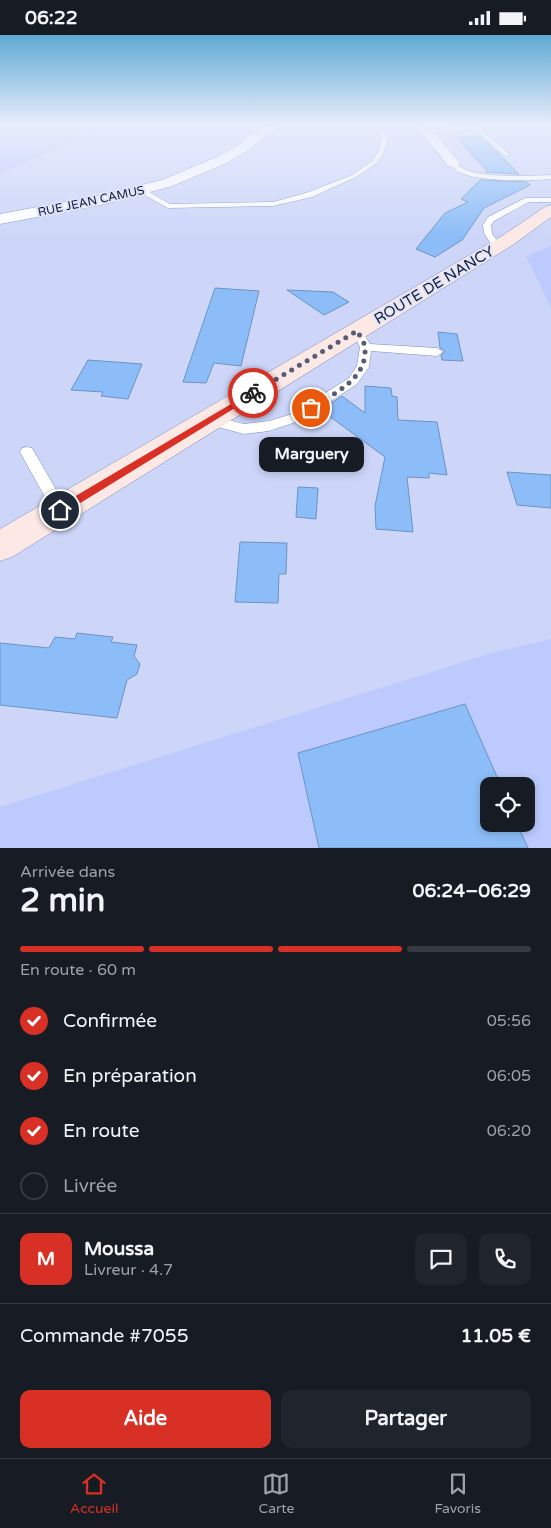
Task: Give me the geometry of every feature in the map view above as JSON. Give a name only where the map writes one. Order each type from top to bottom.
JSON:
[{"type":"main road","name":"ROUTE DE NANCY","points":[[0,546],[208,420],[361,339],[551,210]]},
{"type":"main road","name":"ROUTE DE NANCY","points":[[502,243],[551,224]]},
{"type":"street","name":"RUE JEAN CAMUS","points":[[0,219],[65,208],[140,191],[167,183],[219,161]]},
{"type":"lane","points":[[140,191],[168,206],[273,204],[309,195],[354,176],[376,161]]},
{"type":"lane","points":[[453,163],[462,171],[483,174],[529,178],[551,177]]},
{"type":"lane","points":[[502,243],[488,233],[487,225],[491,219],[528,200],[551,200]]},
{"type":"lane","points":[[208,420],[244,429],[269,426],[297,417],[353,381],[363,367],[361,339],[437,352]]},
{"type":"lane","points":[[28,452],[60,510]]},
{"type":"shaded area","points":[[0,161],[29,161],[0,173]]},
{"type":"shaded area","points":[[551,246],[551,308],[526,256]]},
{"type":"shaded area","points":[[551,639],[551,848],[0,848],[0,807],[492,653]]},
{"type":"building","points":[[478,161],[506,161],[519,174],[486,172]]},
{"type":"building","points":[[480,180],[527,182],[530,185],[484,208],[462,240],[435,257],[416,249],[445,213],[468,202],[461,199]]},
{"type":"building","points":[[215,288],[259,291],[241,366],[214,363],[206,383],[183,382]]},
{"type":"building","points":[[287,290],[333,292],[349,302],[324,315]]},
{"type":"building","points":[[438,332],[457,334],[463,361],[442,360],[441,355],[445,351],[440,348]]},
{"type":"building","points":[[88,360],[142,364],[128,399],[101,396],[103,392],[71,390]]},
{"type":"building","points":[[365,386],[391,388],[392,396],[397,397],[398,420],[437,422],[447,475],[429,473],[429,478],[407,477],[413,532],[376,529],[375,506],[385,457],[321,410],[342,396],[365,413]]},
{"type":"building","points":[[507,472],[551,475],[551,508],[517,505]]},
{"type":"building","points":[[298,487],[318,488],[316,519],[296,517]]},
{"type":"building","points":[[240,542],[287,543],[286,574],[279,574],[278,603],[235,602]]},
{"type":"building","points":[[77,633],[113,637],[111,642],[137,645],[134,656],[140,664],[137,674],[127,680],[117,718],[0,705],[0,643],[49,648],[55,637],[75,639]]},
{"type":"building","points":[[465,704],[497,777],[480,777],[480,832],[521,832],[528,848],[319,848],[298,753]]},
{"type":"way so far","points":[[253,393],[357,331],[366,347],[363,367],[353,381],[311,408]]},
{"type":"place","name":"Marguery","points":[[311,408]]},
{"type":"route","points":[[60,510],[253,393]]}]
